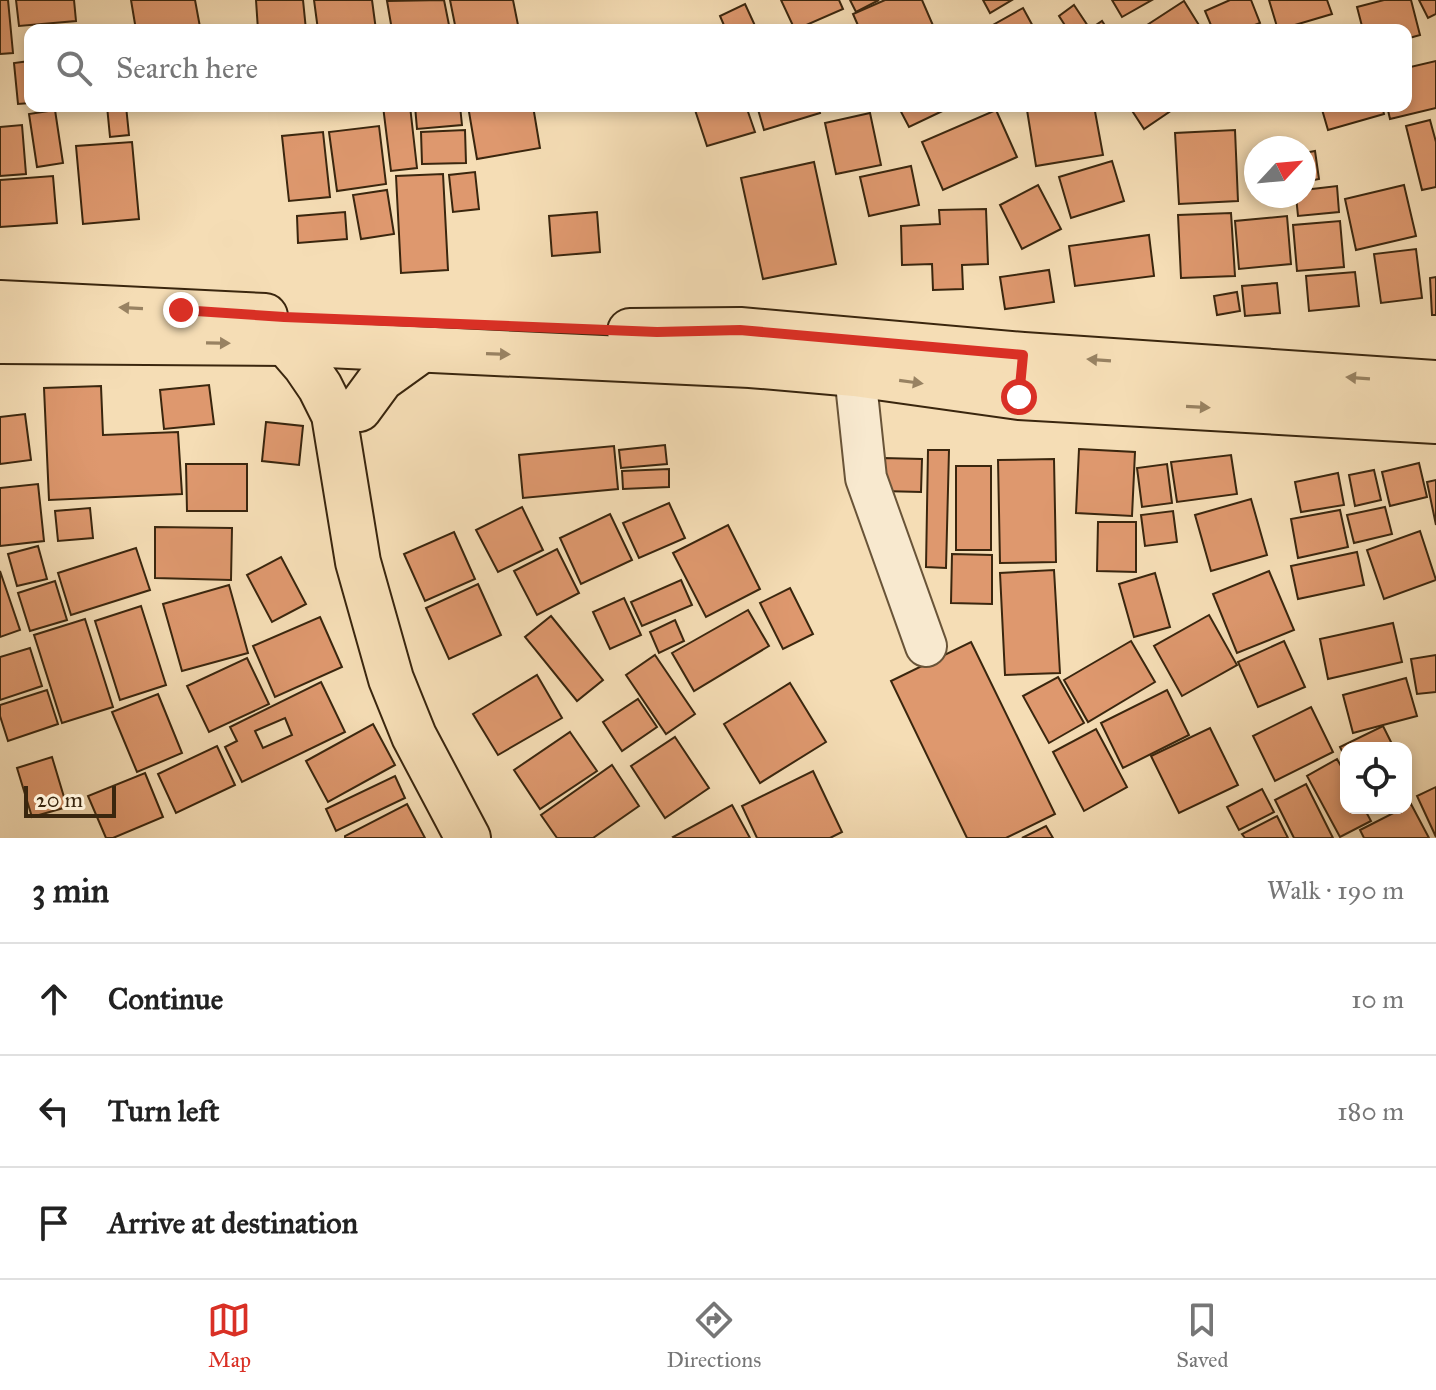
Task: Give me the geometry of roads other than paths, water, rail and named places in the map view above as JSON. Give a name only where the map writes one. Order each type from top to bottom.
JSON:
[{"type":"main road","points":[[0,303],[670,347]]},
{"type":"main road","points":[[0,341],[286,343],[420,351],[670,347],[1023,355],[1436,383]]},
{"type":"main road","points":[[286,343],[320,387],[334,415],[358,562],[391,679],[414,736],[468,838]]},
{"type":"main road","points":[[343,348],[359,409],[368,479],[396,604],[417,678],[468,785],[502,838]]},
{"type":"main road","points":[[745,348],[855,374],[1019,397],[1436,421]]},
{"type":"main road","points":[[359,409],[381,379],[420,351]]},
{"type":"main road","points":[[1019,397],[1023,355]]},
{"type":"lane","points":[[855,374],[866,478],[926,646]]}]
